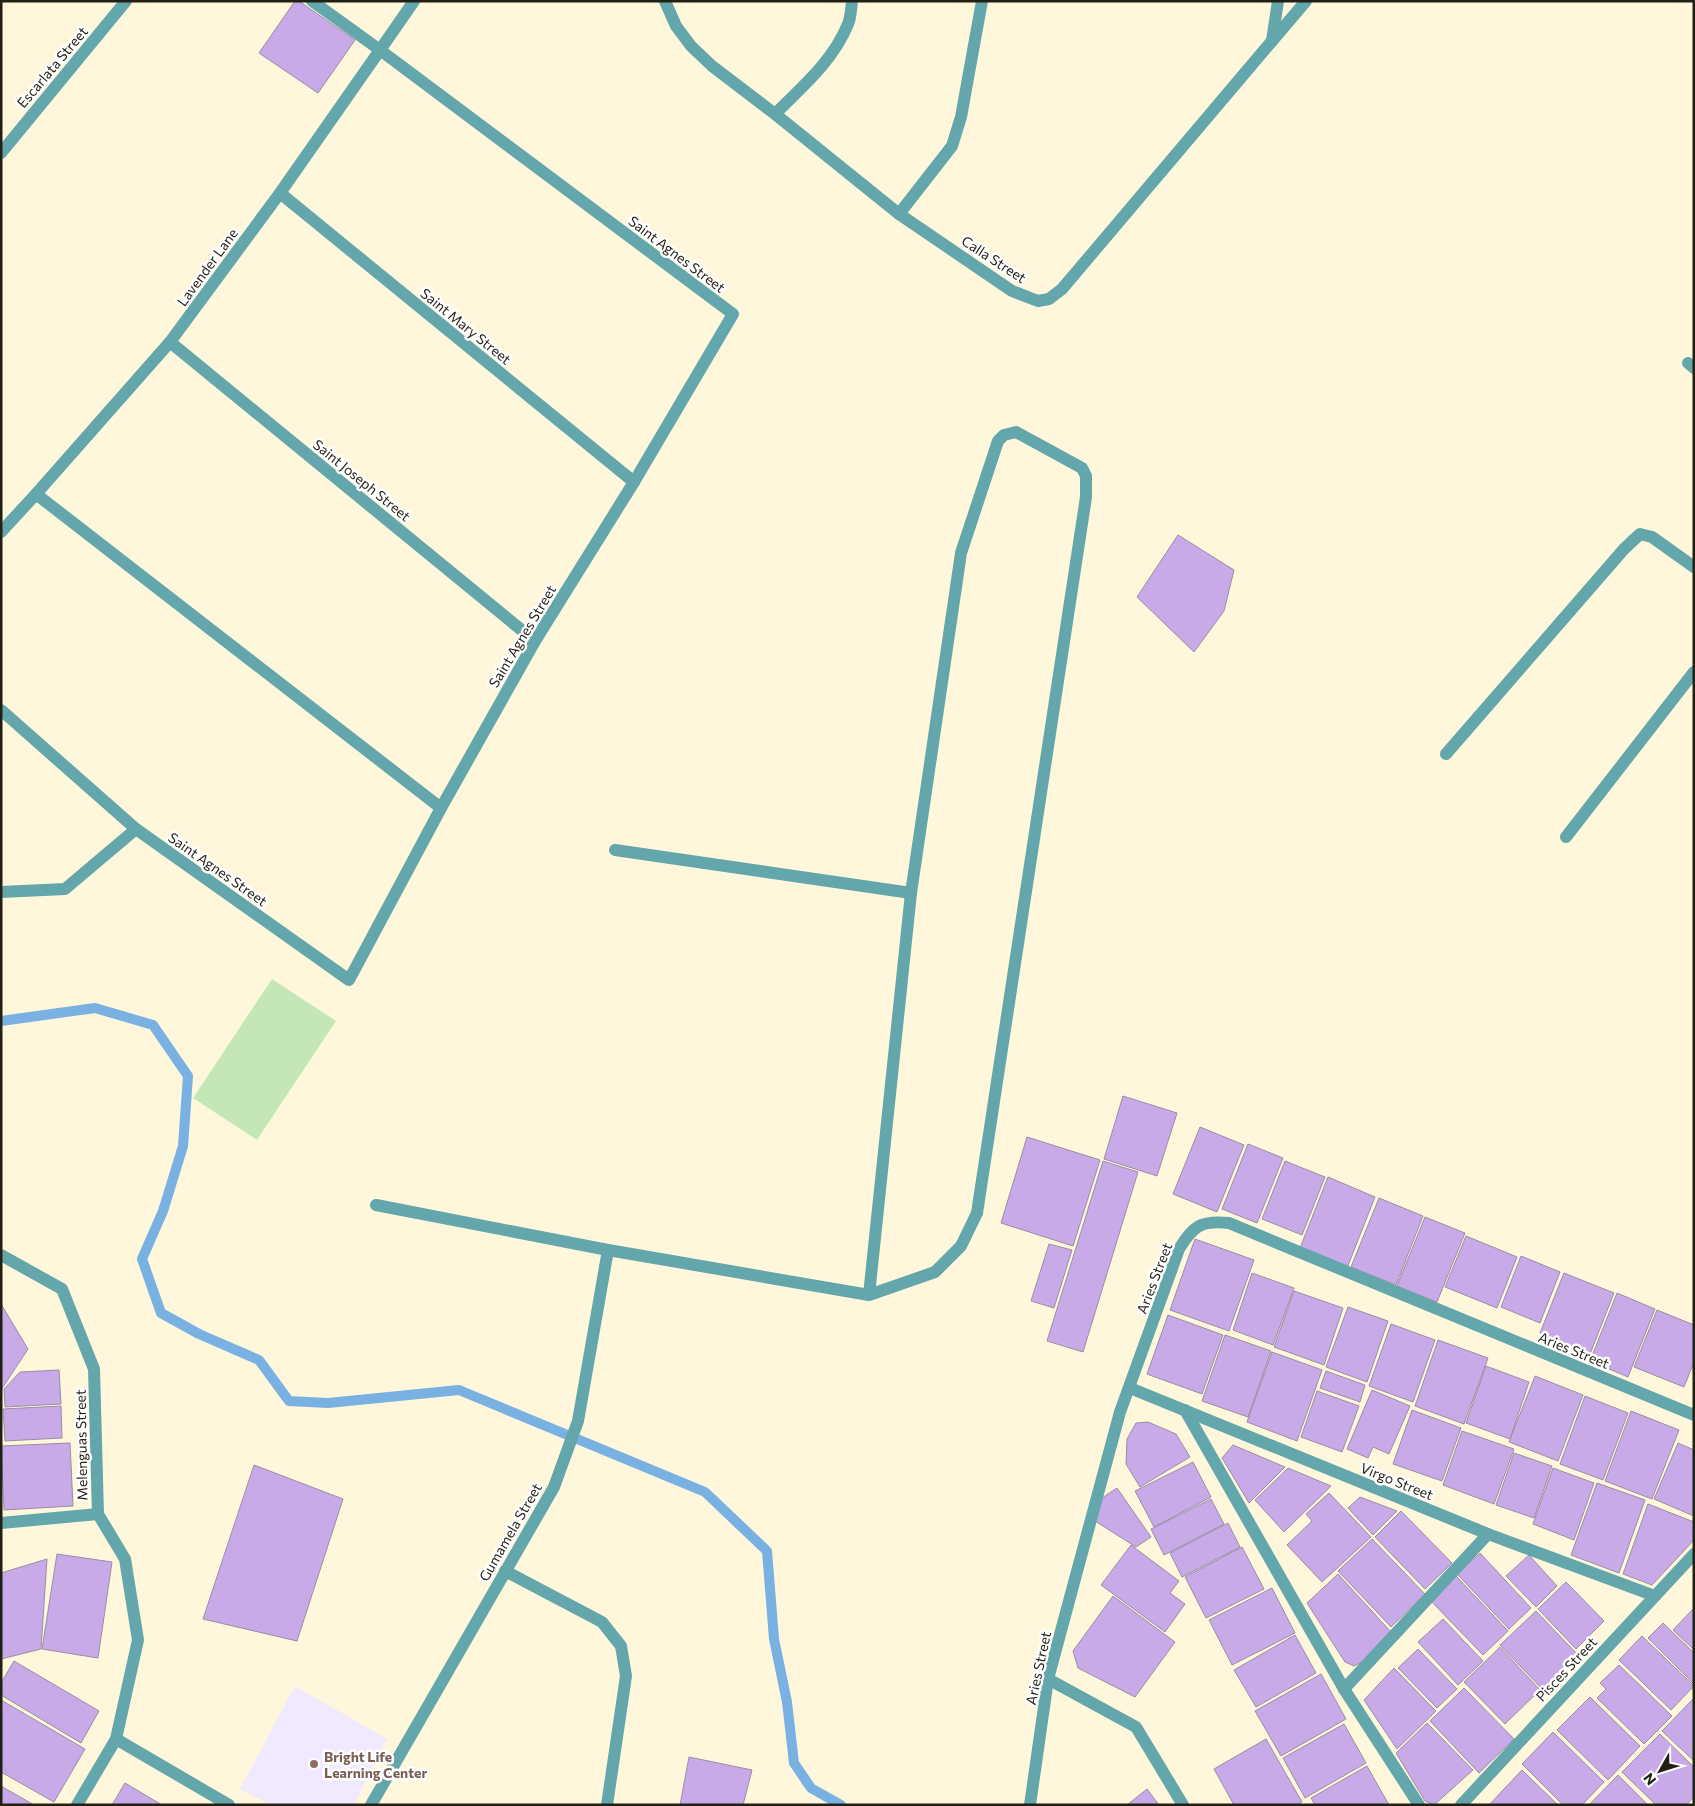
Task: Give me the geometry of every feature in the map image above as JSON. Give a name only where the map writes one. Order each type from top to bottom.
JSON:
[{"type":"street","name":"Escarlata Street","points":[[1,153],[126,1]]},
{"type":"street","points":[[312,1],[380,50]]},
{"type":"street","name":"Lavender Lane","points":[[1,532],[170,342],[280,192],[414,1]]},
{"type":"street","points":[[775,114],[820,69],[836,49],[849,22],[852,1]]},
{"type":"street","points":[[899,214],[952,146],[962,117],[982,1]]},
{"type":"street","points":[[1272,41],[1278,1]]},
{"type":"street","name":"Calla Street","points":[[668,3],[676,26],[691,46],[712,66],[899,214],[1012,291],[1038,301],[1049,299],[1062,289],[1306,1]]},
{"type":"street","name":"Saint Agnes Street","points":[[1,710],[136,829],[349,980],[441,808],[535,641],[634,482],[733,314],[380,50]]},
{"type":"street","name":"Saint Mary Street","points":[[280,192],[634,482]]},
{"type":"street","name":"Saint Joseph Street","points":[[170,342],[535,641]]},
{"type":"street","points":[[376,1205],[608,1250],[869,1295],[935,1272],[961,1246],[977,1213],[1086,497],[1086,476],[1082,468],[1016,432],[1004,435],[998,442],[961,553],[911,893],[869,1295]]},
{"type":"street","points":[[36,494],[441,808]]},
{"type":"street","points":[[1446,754],[1624,549],[1640,534],[1652,537],[1694,567]]},
{"type":"street","points":[[1566,836],[1694,672]]},
{"type":"street","points":[[1,892],[65,889],[136,829]]},
{"type":"street","points":[[615,850],[911,893]]},
{"type":"street","name":"Aries Street","points":[[1030,1805],[1048,1679],[1120,1412],[1179,1249],[1188,1235],[1198,1226],[1213,1221],[1229,1223],[1694,1415]]},
{"type":"street","name":"Gumamela Street","points":[[370,1805],[554,1487],[578,1421],[608,1250]]},
{"type":"street","name":"Melenguas Street","points":[[1,1255],[62,1289],[94,1369],[98,1514],[126,1559],[138,1640],[116,1739],[76,1805]]},
{"type":"street","name":"Virgo Street","points":[[1130,1388],[1488,1534],[1655,1596]]},
{"type":"street","points":[[1185,1410],[1344,1689],[1419,1805]]},
{"type":"street","points":[[1,1523],[98,1514]]},
{"type":"street","points":[[1344,1689],[1488,1534]]},
{"type":"street","name":"Pisces Street","points":[[1461,1805],[1694,1554]]},
{"type":"street","points":[[504,1571],[602,1622],[621,1646],[626,1676],[607,1805]]},
{"type":"street","points":[[1048,1679],[1136,1726],[1183,1805]]},
{"type":"street","points":[[116,1739],[229,1805]]},
{"type":"shaded area","name":"Bright Life Learning Center","points":[[295,1686],[387,1739],[354,1805],[271,1805],[240,1789]]},
{"type":"green space","points":[[272,979],[336,1021],[257,1140],[193,1098]]},
{"type":"building","points":[[295,1],[299,1],[355,40],[318,93],[259,53]]},
{"type":"building","points":[[1178,535],[1234,570],[1224,611],[1194,652],[1137,597]]},
{"type":"building","points":[[1123,1096],[1177,1113],[1157,1176],[1104,1159]]},
{"type":"building","points":[[1200,1127],[1244,1145],[1217,1212],[1173,1194]]},
{"type":"building","points":[[1027,1137],[1100,1160],[1073,1246],[1001,1223]]},
{"type":"building","points":[[1248,1144],[1283,1158],[1257,1223],[1222,1209]]},
{"type":"building","points":[[1103,1161],[1138,1172],[1083,1352],[1047,1341]]},
{"type":"building","points":[[1285,1161],[1325,1177],[1302,1235],[1262,1219]]},
{"type":"building","points":[[1328,1177],[1375,1197],[1347,1268],[1300,1248]]},
{"type":"building","points":[[1379,1198],[1423,1216],[1396,1285],[1351,1267]]},
{"type":"building","points":[[1425,1217],[1465,1233],[1437,1302],[1397,1286]]},
{"type":"building","points":[[1466,1236],[1517,1257],[1497,1308],[1445,1287]]},
{"type":"building","points":[[1195,1239],[1254,1260],[1229,1331],[1170,1310]]},
{"type":"building","points":[[1049,1244],[1072,1250],[1054,1308],[1031,1301]]},
{"type":"building","points":[[1521,1256],[1560,1272],[1540,1323],[1501,1307]]},
{"type":"building","points":[[1252,1273],[1294,1288],[1273,1345],[1233,1330]]},
{"type":"building","points":[[1564,1273],[1614,1293],[1590,1354],[1540,1333]]},
{"type":"building","points":[[1294,1291],[1343,1308],[1324,1365],[1274,1347]]},
{"type":"building","points":[[1617,1293],[1655,1309],[1628,1377],[1590,1361]]},
{"type":"building","points":[[1,1304],[28,1349],[1,1390]]},
{"type":"building","points":[[1348,1307],[1388,1321],[1367,1382],[1326,1367]]},
{"type":"building","points":[[1657,1310],[1694,1325],[1694,1362],[1684,1387],[1634,1367]]},
{"type":"building","points":[[1168,1315],[1223,1335],[1202,1394],[1147,1374]]},
{"type":"building","points":[[1391,1324],[1435,1340],[1413,1402],[1369,1386]]},
{"type":"building","points":[[1225,1335],[1271,1351],[1248,1417],[1202,1401]]},
{"type":"building","points":[[1438,1340],[1488,1358],[1464,1424],[1415,1406]]},
{"type":"building","points":[[1272,1352],[1322,1370],[1297,1441],[1247,1422]]},
{"type":"building","points":[[1486,1366],[1529,1382],[1510,1439],[1466,1423]]},
{"type":"building","points":[[59,1370],[61,1404],[5,1407],[4,1389],[20,1372]]},
{"type":"building","points":[[1326,1371],[1365,1385],[1360,1402],[1320,1388]]},
{"type":"building","points":[[1535,1376],[1583,1395],[1558,1461],[1509,1442]]},
{"type":"building","points":[[1372,1390],[1410,1406],[1389,1454],[1373,1447],[1368,1458],[1347,1449]]},
{"type":"building","points":[[1317,1391],[1359,1406],[1342,1452],[1301,1437]]},
{"type":"building","points":[[1585,1396],[1628,1413],[1603,1480],[1560,1464]]},
{"type":"building","points":[[61,1406],[62,1438],[5,1441],[3,1409]]},
{"type":"building","points":[[1412,1410],[1461,1428],[1442,1481],[1393,1464]]},
{"type":"building","points":[[1631,1411],[1679,1430],[1652,1499],[1605,1481]]},
{"type":"building","points":[[1148,1422],[1176,1434],[1190,1457],[1140,1487],[1126,1464],[1127,1439],[1136,1423]]},
{"type":"building","points":[[1462,1431],[1514,1449],[1494,1504],[1443,1485]]},
{"type":"building","points":[[70,1443],[73,1506],[4,1510],[1,1446]]},
{"type":"building","points":[[1678,1443],[1694,1450],[1694,1516],[1654,1499]]},
{"type":"building","points":[[1233,1445],[1285,1467],[1249,1503],[1222,1458]]},
{"type":"building","points":[[1514,1453],[1552,1466],[1534,1518],[1496,1505]]},
{"type":"building","points":[[1193,1462],[1211,1497],[1154,1527],[1135,1491]]},
{"type":"building","points":[[254,1465],[343,1499],[297,1641],[203,1619]]},
{"type":"building","points":[[1288,1468],[1331,1486],[1284,1532],[1255,1500]]},
{"type":"building","points":[[1553,1468],[1594,1483],[1574,1540],[1533,1524]]},
{"type":"building","points":[[1597,1483],[1645,1500],[1619,1573],[1571,1555]]},
{"type":"building","points":[[1117,1488],[1151,1537],[1136,1547],[1095,1521],[1102,1498]]},
{"type":"building","points":[[1329,1493],[1371,1537],[1322,1582],[1287,1545],[1312,1521],[1306,1514]]},
{"type":"building","points":[[1360,1497],[1397,1511],[1373,1535],[1348,1508]]},
{"type":"building","points":[[1211,1499],[1224,1524],[1164,1555],[1151,1529]]},
{"type":"building","points":[[1648,1504],[1694,1522],[1694,1540],[1652,1585],[1623,1574]]},
{"type":"building","points":[[1401,1511],[1452,1563],[1425,1589],[1375,1537]]},
{"type":"building","points":[[1228,1523],[1240,1547],[1182,1577],[1170,1553]]},
{"type":"building","points":[[1372,1539],[1425,1594],[1391,1627],[1338,1571]]},
{"type":"building","points":[[1131,1545],[1179,1581],[1170,1593],[1185,1604],[1165,1632],[1101,1585]]},
{"type":"building","points":[[1242,1547],[1264,1589],[1206,1618],[1185,1577]]},
{"type":"building","points":[[1480,1553],[1531,1608],[1509,1629],[1457,1574]]},
{"type":"building","points":[[57,1554],[112,1562],[98,1658],[42,1649]]},
{"type":"building","points":[[1529,1555],[1557,1586],[1536,1607],[1506,1576]]},
{"type":"building","points":[[47,1559],[41,1649],[1,1659],[1,1573]]},
{"type":"building","points":[[1338,1574],[1392,1633],[1362,1662],[1354,1666],[1345,1662],[1307,1603]]},
{"type":"building","points":[[1456,1576],[1508,1631],[1483,1655],[1430,1600]]},
{"type":"building","points":[[1566,1582],[1604,1621],[1576,1649],[1538,1609]]},
{"type":"building","points":[[1272,1588],[1295,1633],[1232,1665],[1209,1620]]},
{"type":"building","points":[[1113,1596],[1175,1642],[1135,1697],[1078,1668],[1073,1651]]},
{"type":"building","points":[[1694,1608],[1694,1650],[1673,1630]]},
{"type":"building","points":[[1536,1611],[1579,1656],[1544,1691],[1500,1645]]},
{"type":"building","points":[[1443,1619],[1483,1661],[1458,1685],[1418,1642]]},
{"type":"building","points":[[1663,1623],[1694,1653],[1694,1684],[1648,1638]]},
{"type":"building","points":[[1295,1635],[1316,1673],[1256,1707],[1234,1670]]},
{"type":"building","points":[[1642,1636],[1694,1686],[1671,1710],[1619,1660]]},
{"type":"building","points":[[1500,1647],[1540,1690],[1505,1724],[1464,1682]]},
{"type":"building","points":[[1418,1649],[1457,1689],[1437,1708],[1398,1668]]},
{"type":"building","points":[[14,1661],[99,1711],[81,1743],[1,1695],[1,1683]]},
{"type":"building","points":[[1619,1665],[1672,1716],[1644,1744],[1597,1698],[1606,1689],[1600,1683]]},
{"type":"building","points":[[1394,1668],[1436,1711],[1397,1749],[1364,1700]]},
{"type":"building","points":[[1321,1674],[1346,1719],[1281,1756],[1255,1711]]},
{"type":"building","points":[[1464,1688],[1514,1739],[1479,1773],[1430,1721]]},
{"type":"building","points":[[1590,1697],[1640,1746],[1608,1780],[1557,1730]]},
{"type":"building","points":[[1694,1698],[1694,1761],[1662,1731]]},
{"type":"building","points":[[1,1700],[85,1749],[54,1802],[1,1772]]},
{"type":"building","points":[[1427,1723],[1473,1770],[1434,1805],[1425,1801],[1396,1753]]},
{"type":"building","points":[[1344,1724],[1366,1763],[1305,1798],[1283,1758]]},
{"type":"building","points":[[1553,1732],[1604,1782],[1582,1805],[1563,1805],[1522,1764]]},
{"type":"building","points":[[1660,1734],[1694,1767],[1694,1797],[1686,1805],[1656,1805],[1622,1772]]},
{"type":"building","points":[[1266,1739],[1302,1802],[1297,1805],[1234,1805],[1214,1769]]},
{"type":"building","points":[[689,1757],[752,1770],[743,1805],[680,1805]]},
{"type":"building","points":[[1367,1766],[1389,1805],[1315,1805],[1311,1798]]},
{"type":"building","points":[[1522,1770],[1558,1805],[1489,1805]]},
{"type":"building","points":[[1618,1775],[1648,1805],[1589,1805]]},
{"type":"building","points":[[125,1783],[162,1805],[112,1805]]},
{"type":"building","points":[[1,1786],[34,1805],[1,1805]]},
{"type":"building","points":[[1147,1789],[1159,1805],[1127,1805]]},
{"type":"waterway","points":[[1,1021],[95,1008],[153,1025],[188,1076],[183,1146],[163,1211],[142,1259],[161,1313],[199,1334],[259,1360],[289,1401],[328,1403],[459,1390],[705,1492],[767,1551],[774,1639],[787,1702],[794,1763],[811,1788],[841,1805]]},
{"type":"place","name":"Bright Life Learning Center","points":[[314,1764]]}]
